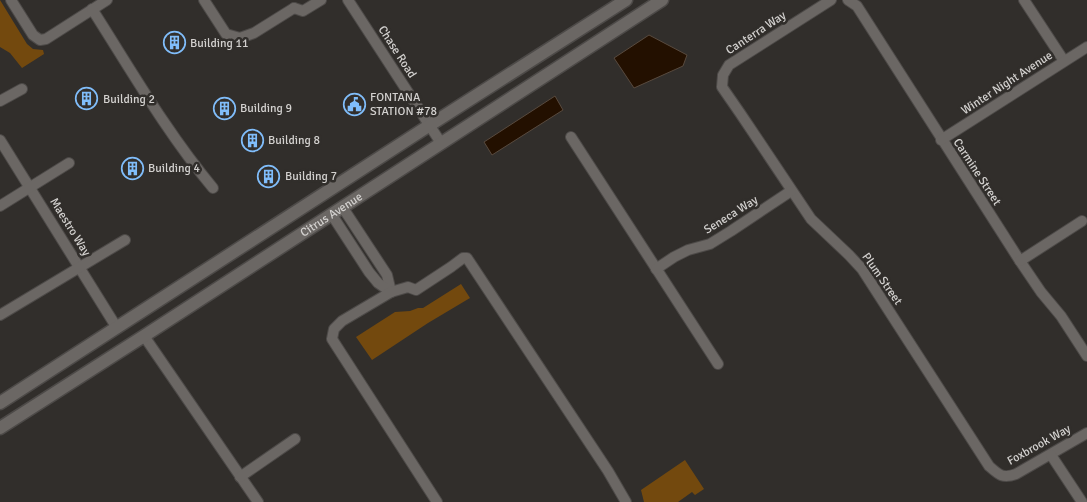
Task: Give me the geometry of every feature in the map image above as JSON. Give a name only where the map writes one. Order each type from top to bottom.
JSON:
[{"type":"main road","name":"Citrus Avenue","points":[[0,403],[626,0]]},
{"type":"main road","name":"Citrus Avenue","points":[[0,428],[662,0]]},
{"type":"street","points":[[11,0],[33,35],[40,40],[46,39],[107,0]]},
{"type":"street","points":[[204,0],[226,34],[240,38],[254,33],[292,6],[303,11],[321,0]]},
{"type":"street","name":"Chase Road","points":[[348,0],[441,143]]},
{"type":"street","name":"Canterra Way","points":[[723,75],[729,65],[831,0]]},
{"type":"street","name":"Carmine Street","points":[[848,0],[857,6],[1020,261],[1041,292],[1061,316],[1087,356]]},
{"type":"street","points":[[1024,0],[1064,61]]},
{"type":"street","points":[[92,9],[164,122],[197,170],[212,188]]},
{"type":"street","name":"Winter Night Avenue","points":[[941,140],[1087,46]]},
{"type":"street","name":"Plum Street","points":[[723,75],[722,88],[740,112],[791,192],[811,219],[862,269],[989,466],[1003,477]]},
{"type":"street","points":[[0,101],[22,89]]},
{"type":"street","points":[[571,137],[718,364]]},
{"type":"street","name":"Maestro Way","points":[[0,140],[117,328]]},
{"type":"street","points":[[0,206],[69,164]]},
{"type":"street","name":"Seneca Way","points":[[656,269],[688,250],[710,244],[791,192]]},
{"type":"street","points":[[337,211],[369,272],[378,283],[391,292]]},
{"type":"street","points":[[1020,261],[1082,221]]},
{"type":"street","points":[[0,314],[125,240]]},
{"type":"street","points":[[438,502],[332,339],[334,329],[342,321],[391,292],[408,288],[416,290],[451,268],[463,258],[467,258],[608,471],[626,502]]},
{"type":"street","points":[[144,336],[258,502]]},
{"type":"street","name":"Foxbrook Way","points":[[1003,477],[1016,474],[1087,433]]},
{"type":"street","points":[[240,477],[295,439]]},
{"type":"street","points":[[1051,455],[1082,502]]},
{"type":"shaded area","points":[[0,0],[27,44],[33,49],[43,50],[44,54],[22,68],[10,53],[0,47]]},
{"type":"shaded area","points":[[649,35],[687,55],[683,66],[634,88],[614,58]]},
{"type":"shaded area","points":[[555,96],[563,110],[492,155],[484,142]]},
{"type":"shaded area","points":[[461,284],[470,298],[372,360],[356,337],[395,312],[423,308]]},
{"type":"shaded area","points":[[685,460],[704,489],[695,495],[692,492],[678,502],[644,502],[641,490]]},
{"type":"place","name":"Building 11","points":[[174,43]]},
{"type":"place","name":"Building 2","points":[[87,99]]},
{"type":"place","name":"FONTANA STATION #78","points":[[354,104]]},
{"type":"place","name":"Building 9","points":[[224,108]]},
{"type":"place","name":"Building 8","points":[[252,140]]},
{"type":"place","name":"Building 4","points":[[132,168]]},
{"type":"place","name":"Building 7","points":[[269,176]]}]
